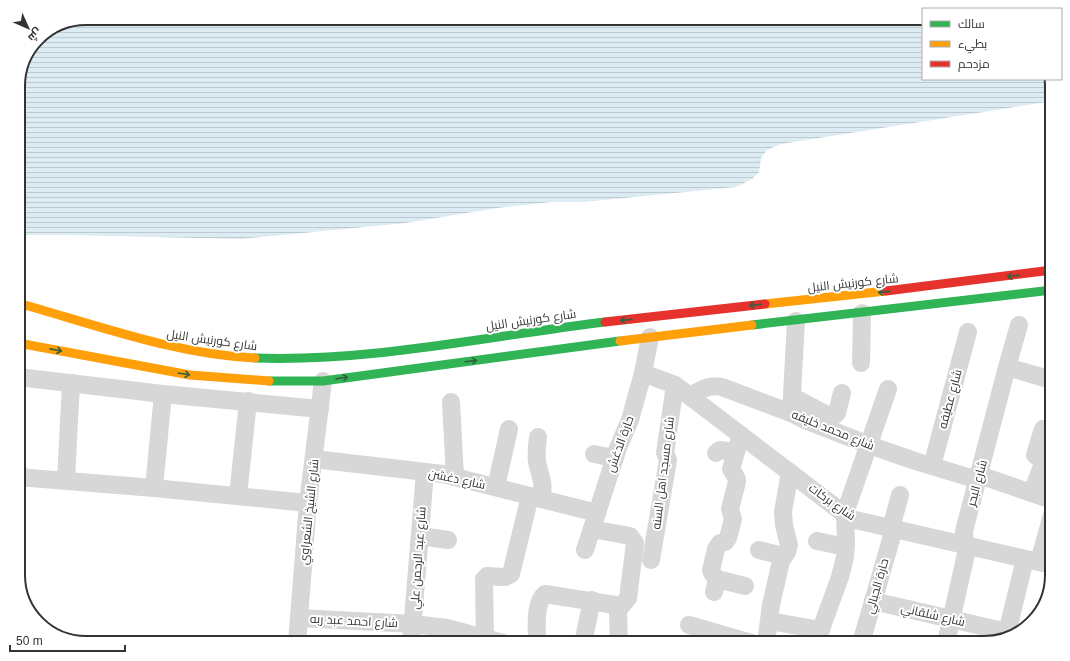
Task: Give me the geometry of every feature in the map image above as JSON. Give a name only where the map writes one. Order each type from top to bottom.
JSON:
[{"type":"highway","name":"شارع كورنيش النيل","points":[[25,305],[170,347],[235,357],[293,359],[346,357],[428,348],[586,324],[967,283],[1045,271]]},
{"type":"highway","points":[[25,344],[190,375],[291,382],[323,381],[650,337],[1045,291]]},
{"type":"street","points":[[861,363],[862,313]]},
{"type":"street","points":[[796,321],[792,405],[829,416],[834,416],[837,413],[842,393]]},
{"type":"street","name":"شارع البحر","points":[[947,636],[966,554],[964,531],[1019,326]]},
{"type":"street","name":"شارع عطيفه","points":[[932,466],[968,332]]},
{"type":"street","name":"حارة الدغش","points":[[586,550],[614,458],[630,420],[650,337]]},
{"type":"street","points":[[1007,367],[1045,378]]},
{"type":"street","name":"شارع بركات","points":[[642,373],[683,390],[855,520],[1039,562]]},
{"type":"street","points":[[25,378],[163,394],[320,409]]},
{"type":"street","name":"شارع الشيخ الشعراوي","points":[[298,636],[308,503],[323,381]]},
{"type":"street","points":[[66,480],[71,383]]},
{"type":"street","name":"شارع محمد خليفه","points":[[683,390],[717,386],[792,405],[805,420],[869,445],[932,466],[978,477],[1045,498]]},
{"type":"street","points":[[818,636],[840,577],[846,547],[845,513],[888,389]]},
{"type":"street","name":"شارع مسجد اهل السنه","points":[[651,560],[668,460],[665,453],[683,390]]},
{"type":"street","points":[[154,488],[163,394]]},
{"type":"street","points":[[238,496],[248,401]]},
{"type":"street","points":[[451,402],[455,477]]},
{"type":"street","points":[[496,487],[509,429]]},
{"type":"street","points":[[1032,493],[1043,463],[1041,459],[1035,455],[1043,429]]},
{"type":"street","points":[[741,435],[732,469],[737,479],[730,509],[733,519],[728,538],[725,542],[720,543],[716,549],[711,570],[716,585],[745,586]]},
{"type":"street","points":[[485,636],[484,579],[487,576],[508,577],[511,574],[536,497],[544,489],[538,463],[538,437]]},
{"type":"street","points":[[716,452],[720,450],[736,452]]},
{"type":"street","points":[[594,454],[614,458]]},
{"type":"street","name":"شارع دغشن","points":[[314,459],[455,477],[536,497],[630,536],[635,543],[628,598],[618,613],[619,636]]},
{"type":"street","name":"شارع عبد الرحمن علي","points":[[412,636],[425,472]]},
{"type":"street","points":[[767,636],[781,561],[787,552],[789,545],[784,525],[783,512],[790,472]]},
{"type":"street","points":[[25,477],[308,503]]},
{"type":"street","name":"حارة الجبالي","points":[[863,636],[900,495]]},
{"type":"street","points":[[420,536],[448,540]]},
{"type":"street","points":[[1013,629],[1039,562],[1045,540]]},
{"type":"street","points":[[817,541],[846,547]]},
{"type":"street","points":[[759,550],[783,556]]},
{"type":"street","points":[[537,636],[538,607],[540,600],[545,594],[592,600],[622,606]]},
{"type":"street","points":[[584,636],[592,600]]},
{"type":"street","name":"شارع شلقاني","points":[[873,601],[951,619],[1002,633]]},
{"type":"street","name":"شارع احمد عبد ربه","points":[[299,618],[413,624],[447,628],[472,636]]},
{"type":"street","points":[[769,621],[815,636]]},
{"type":"street","points":[[689,625],[727,636]]},
{"type":"shaded area","points":[[86,25],[922,25],[922,80],[1045,80],[1045,102],[781,144],[767,150],[761,158],[759,172],[752,179],[736,187],[584,202],[551,202],[497,208],[406,223],[241,239],[25,235],[25,82],[30,63],[39,48],[48,48],[48,39],[52,35],[74,26]]},
{"type":"traffic: fast","points":[[752,325],[1045,291]]},
{"type":"traffic: fast","points":[[255,358],[299,358],[387,352],[605,322]]},
{"type":"traffic: fast","points":[[269,381],[323,381],[620,341]]},
{"type":"traffic: slow","points":[[765,304],[886,291]]},
{"type":"traffic: slow","points":[[25,305],[165,345],[195,351],[255,358]]},
{"type":"traffic: slow","points":[[620,341],[752,325]]},
{"type":"traffic: slow","points":[[25,344],[190,375],[269,381]]},
{"type":"traffic: jam","points":[[886,291],[1045,271]]},
{"type":"traffic: jam","points":[[605,322],[765,304]]}]
